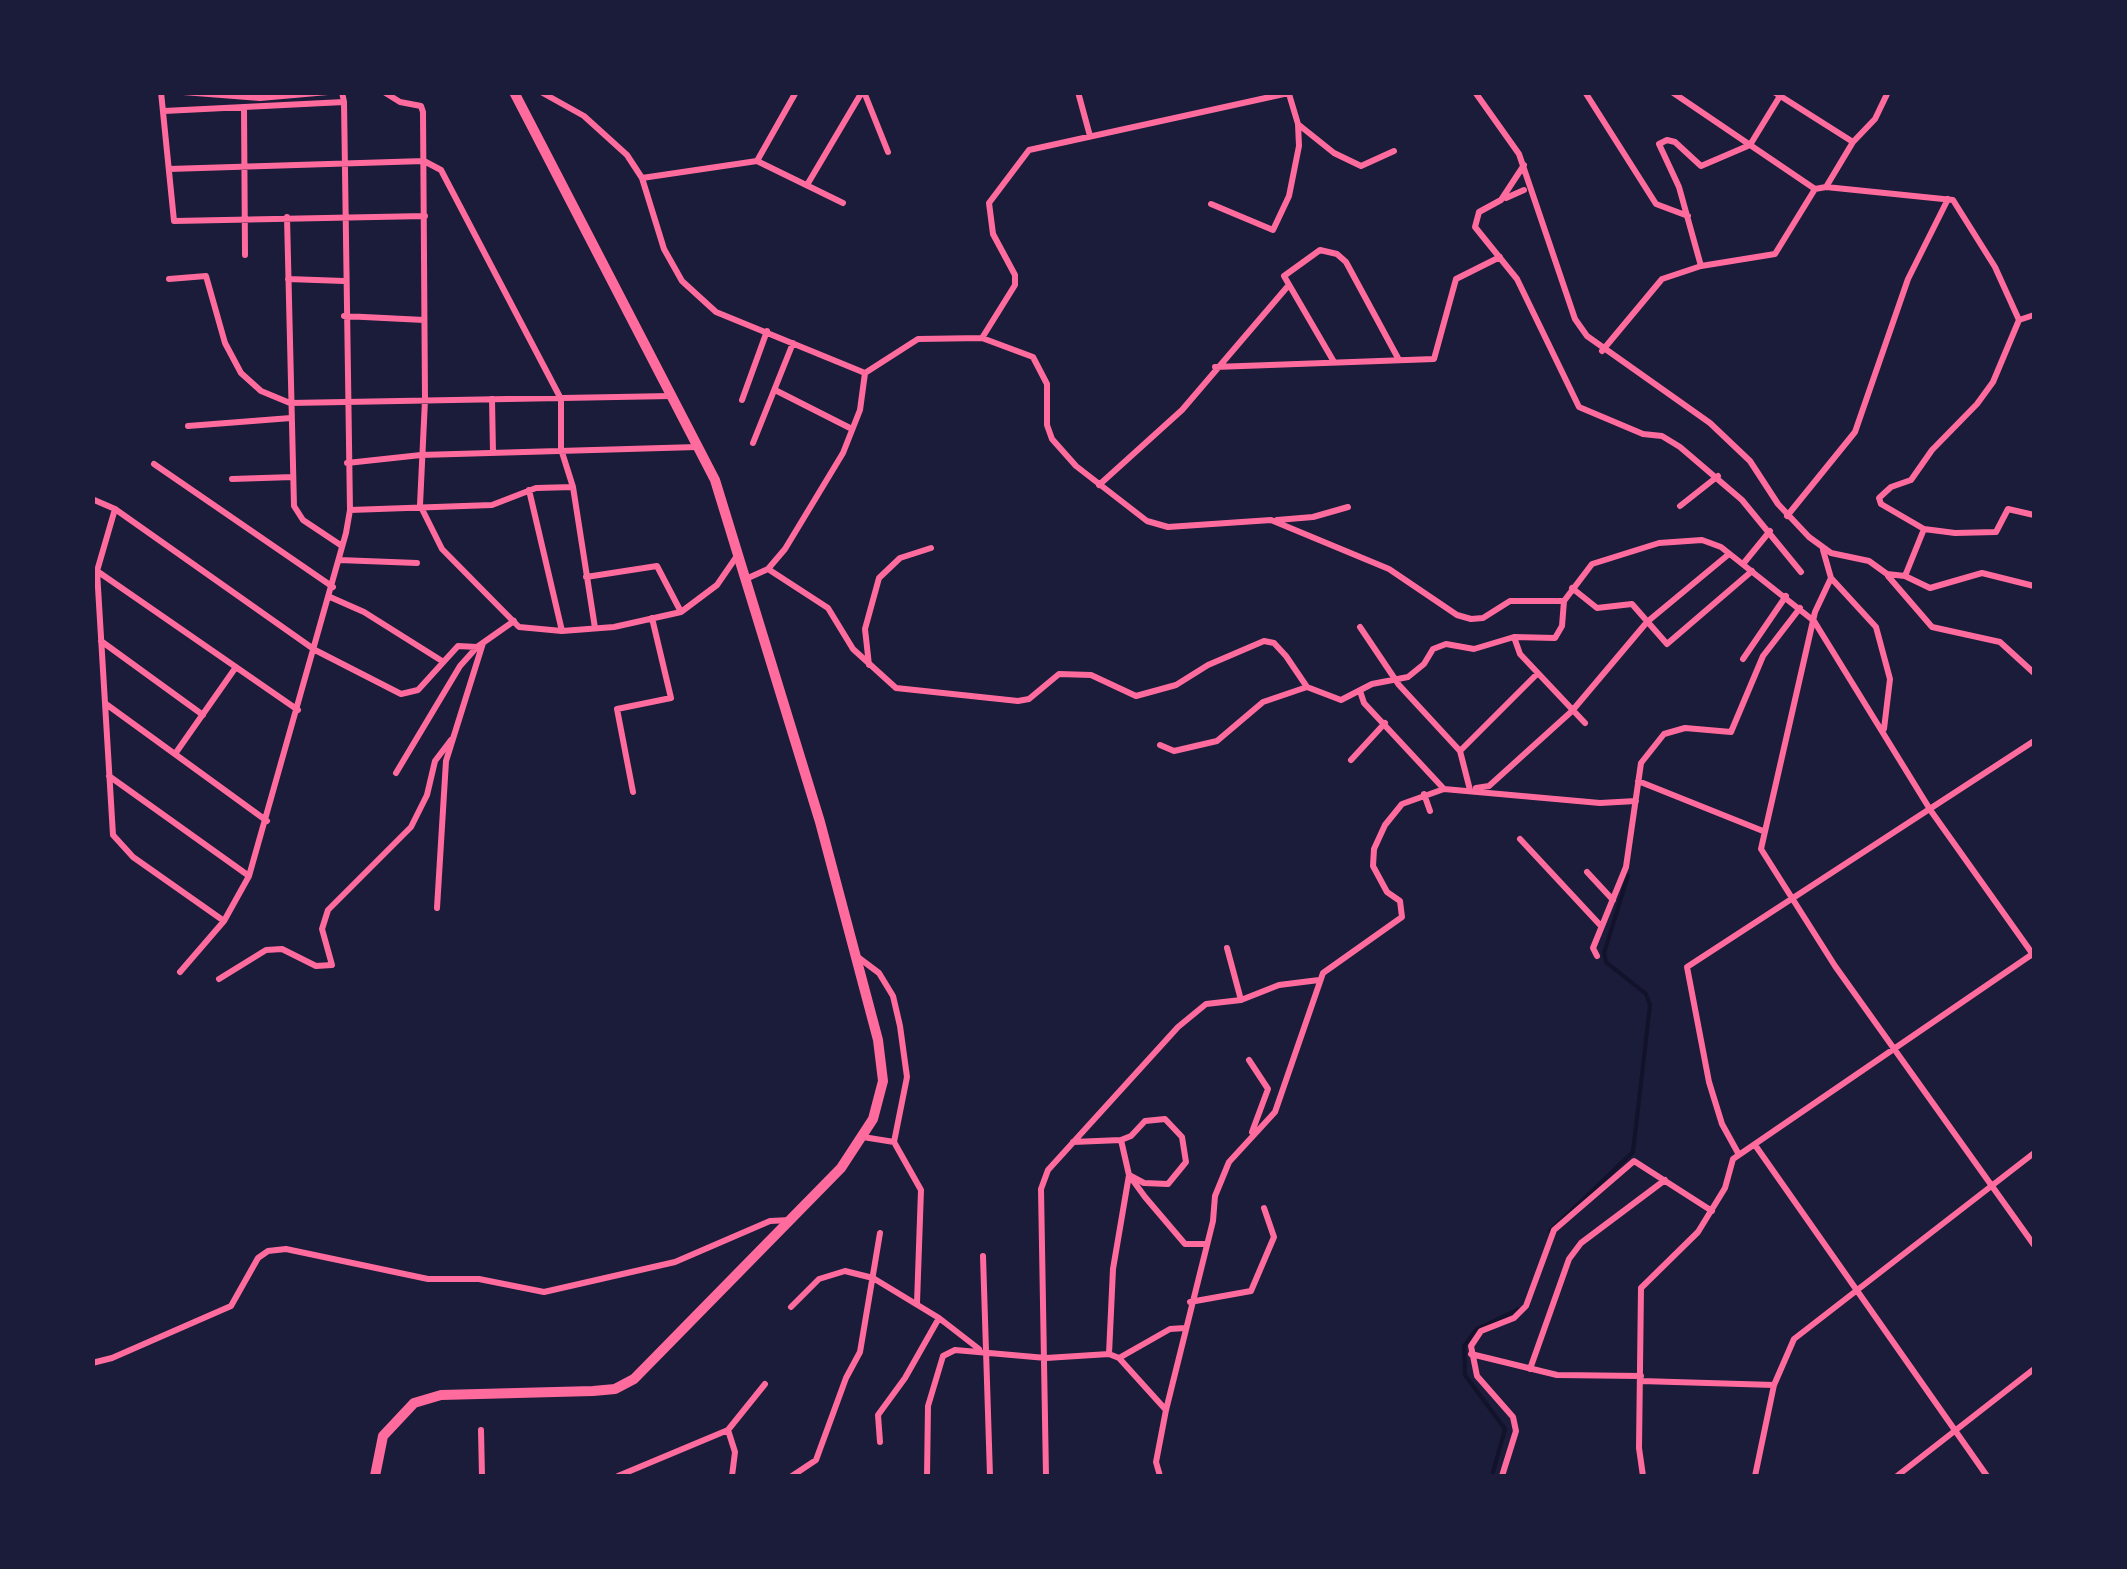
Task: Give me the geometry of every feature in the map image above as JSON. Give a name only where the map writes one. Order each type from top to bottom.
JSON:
[{"type":"main road","points":[[375,1476],[382,1436],[414,1402],[441,1395],[592,1391],[615,1388],[634,1379],[841,1168],[863,1137],[880,1099],[882,1065],[854,954],[748,578],[715,480],[514,92]]},
{"type":"street","points":[[161,92],[174,222],[246,217],[425,216]]},
{"type":"street","points":[[183,92],[260,98],[328,92]]},
{"type":"street","points":[[180,972],[224,920],[250,876],[333,587],[350,510],[342,92]]},
{"type":"street","points":[[384,92],[400,102],[421,106],[425,400],[420,505],[442,548],[516,624],[562,631],[682,612],[717,585],[739,552]]},
{"type":"street","points":[[541,92],[610,135],[642,178],[664,249],[682,282],[716,312],[865,373]]},
{"type":"street","points":[[757,161],[796,92]]},
{"type":"street","points":[[807,186],[863,92]]},
{"type":"street","points":[[863,92],[888,152]]},
{"type":"street","points":[[1236,92],[1239,103]]},
{"type":"street","points":[[1475,92],[1524,165],[1575,318],[1602,351],[1710,423],[1750,461],[1787,516],[1822,549],[1869,562],[1887,574],[1932,627],[2000,642],[2034,674]]},
{"type":"street","points":[[1585,92],[1656,204],[1688,216]]},
{"type":"street","points":[[1672,92],[1815,189],[1954,200],[1995,267],[2020,320]]},
{"type":"street","points":[[1826,187],[1853,142],[1876,119],[1888,92]]},
{"type":"street","points":[[1078,93],[1090,136]]},
{"type":"street","points":[[982,338],[1016,285],[993,234],[989,203],[1028,150],[1291,93],[1299,146],[1289,196],[1273,230],[1211,204]]},
{"type":"street","points":[[1700,266],[1688,216],[1672,170],[1662,156],[1662,141],[1675,142],[1701,166],[1750,145],[1777,94],[1853,142]]},
{"type":"street","points":[[164,111],[344,102]]},
{"type":"street","points":[[244,108],[245,256]]},
{"type":"street","points":[[1298,124],[1334,153],[1361,166],[1394,151]]},
{"type":"street","points":[[170,169],[424,161],[441,170],[561,399],[561,449],[573,487],[594,628]]},
{"type":"street","points":[[642,178],[757,161],[843,203]]},
{"type":"street","points":[[1500,200],[1524,165]]},
{"type":"street","points":[[1602,351],[1662,278],[1700,266],[1775,254],[1815,189]]},
{"type":"street","points":[[1524,190],[1500,200],[1475,219],[1475,227],[1518,279],[1579,407],[1643,434],[1662,436],[1718,476],[1770,530],[1801,572]]},
{"type":"street","points":[[1787,516],[1855,432],[1908,279],[1948,199]]},
{"type":"street","points":[[287,217],[294,506],[303,520],[342,546]]},
{"type":"street","points":[[1334,362],[1288,286],[1286,272],[1320,250],[1337,254],[1399,360]]},
{"type":"street","points":[[1215,367],[1434,359],[1456,279],[1500,257]]},
{"type":"street","points":[[169,278],[206,276],[225,343],[241,373],[262,391],[290,402],[671,396]]},
{"type":"street","points":[[288,279],[344,280]]},
{"type":"street","points":[[1099,486],[1182,410],[1288,286]]},
{"type":"street","points":[[2034,315],[2020,320],[1993,382],[1977,404],[1932,450],[1911,480],[1890,487],[1879,498],[1881,504],[1924,529],[1996,532],[2008,509],[2034,514],[2034,527]]},
{"type":"street","points":[[344,316],[424,320]]},
{"type":"street","points":[[742,400],[767,331]]},
{"type":"street","points":[[865,373],[918,340],[982,338],[1034,357],[1048,384],[1047,426],[1052,440],[1099,486],[1147,521],[1168,527],[1313,517],[1348,507]]},
{"type":"street","points":[[753,443],[793,344]]},
{"type":"street","points":[[748,578],[768,570],[810,510],[860,410],[865,373]]},
{"type":"street","points":[[776,391],[852,429]]},
{"type":"street","points":[[492,399],[493,454]]},
{"type":"street","points":[[188,426],[291,418]]},
{"type":"street","points":[[347,463],[421,455],[561,449],[622,452],[697,446]]},
{"type":"street","points":[[154,464],[333,587]]},
{"type":"street","points":[[1680,506],[1718,476]]},
{"type":"street","points":[[232,479],[293,477]]},
{"type":"street","points":[[350,510],[492,505],[529,490],[573,487]]},
{"type":"street","points":[[529,490],[562,631]]},
{"type":"street","points":[[92,499],[115,509],[315,650],[401,694],[418,690],[458,646],[480,645]]},
{"type":"street","points":[[115,509],[96,571],[113,834],[118,843],[224,920]]},
{"type":"street","points":[[1271,520],[1388,569],[1472,619],[1483,618],[1510,600],[1564,601]]},
{"type":"street","points":[[1905,576],[1924,529]]},
{"type":"street","points":[[1743,564],[1770,530]]},
{"type":"street","points":[[768,570],[828,608],[869,666],[896,688],[1029,698],[1059,674],[1090,676],[1126,694],[1146,694],[1264,642],[1274,643],[1307,688],[1341,700],[1418,671],[1433,648],[1446,644],[1488,648],[1514,636],[1556,638],[1562,626],[1564,601],[1592,564],[1660,543],[1702,540],[1743,564],[1814,621],[1931,812],[2034,954],[1755,1146],[1738,1153],[1698,1232],[1641,1288],[1643,1476]]},
{"type":"street","points":[[869,666],[865,629],[879,578],[900,558],[930,548]]},
{"type":"street","points":[[1822,549],[1831,578],[1876,627],[1890,680],[1883,730]]},
{"type":"street","points":[[1470,790],[1489,786],[1572,711],[1647,622],[1729,554]]},
{"type":"street","points":[[339,560],[417,563]]},
{"type":"street","points":[[586,577],[657,566],[682,612]]},
{"type":"street","points":[[96,571],[298,710]]},
{"type":"street","points":[[1572,588],[1597,608],[1632,604],[1667,644],[1752,571]]},
{"type":"street","points":[[1887,574],[1905,576],[1930,588],[1982,572],[2034,586]]},
{"type":"street","points":[[1831,578],[1814,621],[1761,850],[1894,1050],[2034,1245]]},
{"type":"street","points":[[330,596],[364,612],[442,661]]},
{"type":"street","points":[[1743,658],[1786,596]]},
{"type":"street","points":[[1597,956],[1593,948],[1600,926],[1626,867],[1641,763],[1664,734],[1686,728],[1731,732],[1763,656],[1800,608]]},
{"type":"street","points":[[633,792],[617,709],[672,698],[652,618]]},
{"type":"street","points":[[396,773],[451,680],[480,645],[516,624]]},
{"type":"street","points":[[1360,627],[1368,644],[1460,751],[1470,790]]},
{"type":"street","points":[[1514,636],[1520,654],[1585,723]]},
{"type":"street","points":[[101,641],[202,714]]},
{"type":"street","points":[[437,908],[451,740],[480,645]]},
{"type":"street","points":[[175,754],[236,667]]},
{"type":"street","points":[[1460,751],[1538,673]]},
{"type":"street","points":[[1160,745],[1174,751],[1217,740],[1264,702],[1307,688]]},
{"type":"street","points":[[1360,691],[1364,702],[1444,789]]},
{"type":"street","points":[[105,703],[267,821]]},
{"type":"street","points":[[1351,760],[1385,724]]},
{"type":"street","points":[[219,979],[266,950],[282,950],[316,966],[332,965],[322,929],[328,910],[411,827],[427,796],[435,761],[451,740]]},
{"type":"street","points":[[1738,1153],[1722,1124],[1709,1082],[1687,967],[1792,895],[1931,812],[2034,741]]},
{"type":"street","points":[[108,776],[250,876]]},
{"type":"street","points":[[1638,781],[1763,831]]},
{"type":"street","points":[[1046,1476],[1041,1189],[1048,1170],[1178,1027],[1206,1004],[1240,1000],[1279,985],[1319,980],[1402,916],[1400,902],[1378,877],[1374,849],[1385,825],[1402,804],[1444,789],[1600,802],[1636,800]]},
{"type":"street","points":[[1424,794],[1430,810]]},
{"type":"street","points":[[1520,840],[1600,926]]},
{"type":"street","points":[[1587,872],[1613,900]]},
{"type":"street","points":[[1227,948],[1240,1000]]},
{"type":"street","points":[[854,954],[879,974],[893,996],[900,1026],[907,1077],[894,1142],[921,1190],[917,1304]]},
{"type":"street","points":[[1160,1476],[1156,1462],[1166,1410],[1215,1196],[1229,1162],[1274,1112],[1319,980]]},
{"type":"street","points":[[1249,1060],[1268,1089],[1268,1098],[1249,1138]]},
{"type":"street","points":[[1073,1142],[1120,1140],[1132,1136],[1145,1121],[1155,1120],[1165,1120],[1182,1136],[1186,1162],[1168,1184],[1144,1183],[1129,1175]]},
{"type":"street","points":[[863,1137],[894,1142]]},
{"type":"street","points":[[1109,1354],[1113,1269],[1129,1175],[1120,1140]]},
{"type":"street","points":[[1755,1146],[1988,1476]]},
{"type":"street","points":[[1755,1476],[1774,1385],[1794,1339],[2034,1153]]},
{"type":"street","points":[[1502,1476],[1516,1431],[1513,1417],[1477,1376],[1472,1354],[1481,1331],[1514,1318],[1526,1306],[1554,1230],[1634,1161],[1712,1210]]},
{"type":"street","points":[[1129,1175],[1186,1244],[1206,1244]]},
{"type":"street","points":[[1530,1369],[1569,1260],[1581,1243],[1665,1180]]},
{"type":"street","points":[[1190,1302],[1251,1290],[1274,1237],[1264,1208]]},
{"type":"street","points":[[92,1362],[112,1358],[231,1306],[244,1291],[258,1258],[268,1251],[286,1249],[378,1271],[428,1279],[479,1279],[544,1292],[696,1255],[770,1220],[790,1220]]},
{"type":"street","points":[[792,1476],[816,1460],[846,1378],[860,1352],[880,1233]]},
{"type":"street","points":[[982,1256],[990,1476]]},
{"type":"street","points":[[791,1306],[829,1273],[845,1271],[873,1278],[939,1318],[984,1352]]},
{"type":"street","points":[[880,1442],[878,1415],[906,1378],[939,1318]]},
{"type":"street","points":[[1119,1358],[1170,1329],[1185,1328]]},
{"type":"street","points":[[927,1476],[928,1406],[943,1356],[967,1348],[1046,1358],[1109,1354],[1119,1358],[1166,1410]]},
{"type":"street","points":[[1472,1354],[1490,1355],[1556,1375],[1774,1385]]},
{"type":"street","points":[[1897,1476],[2034,1369]]},
{"type":"street","points":[[618,1476],[728,1430],[764,1384]]},
{"type":"street","points":[[481,1430],[482,1476]]},
{"type":"street","points":[[728,1430],[735,1452],[732,1476]]},
{"type":"waterway","points":[[1550,1231],[1633,1152],[1650,1005],[1646,994],[1606,962],[1604,953],[1628,876]]},
{"type":"waterway","points":[[1492,1476],[1505,1429],[1465,1375],[1464,1346],[1477,1329],[1519,1309]]}]
